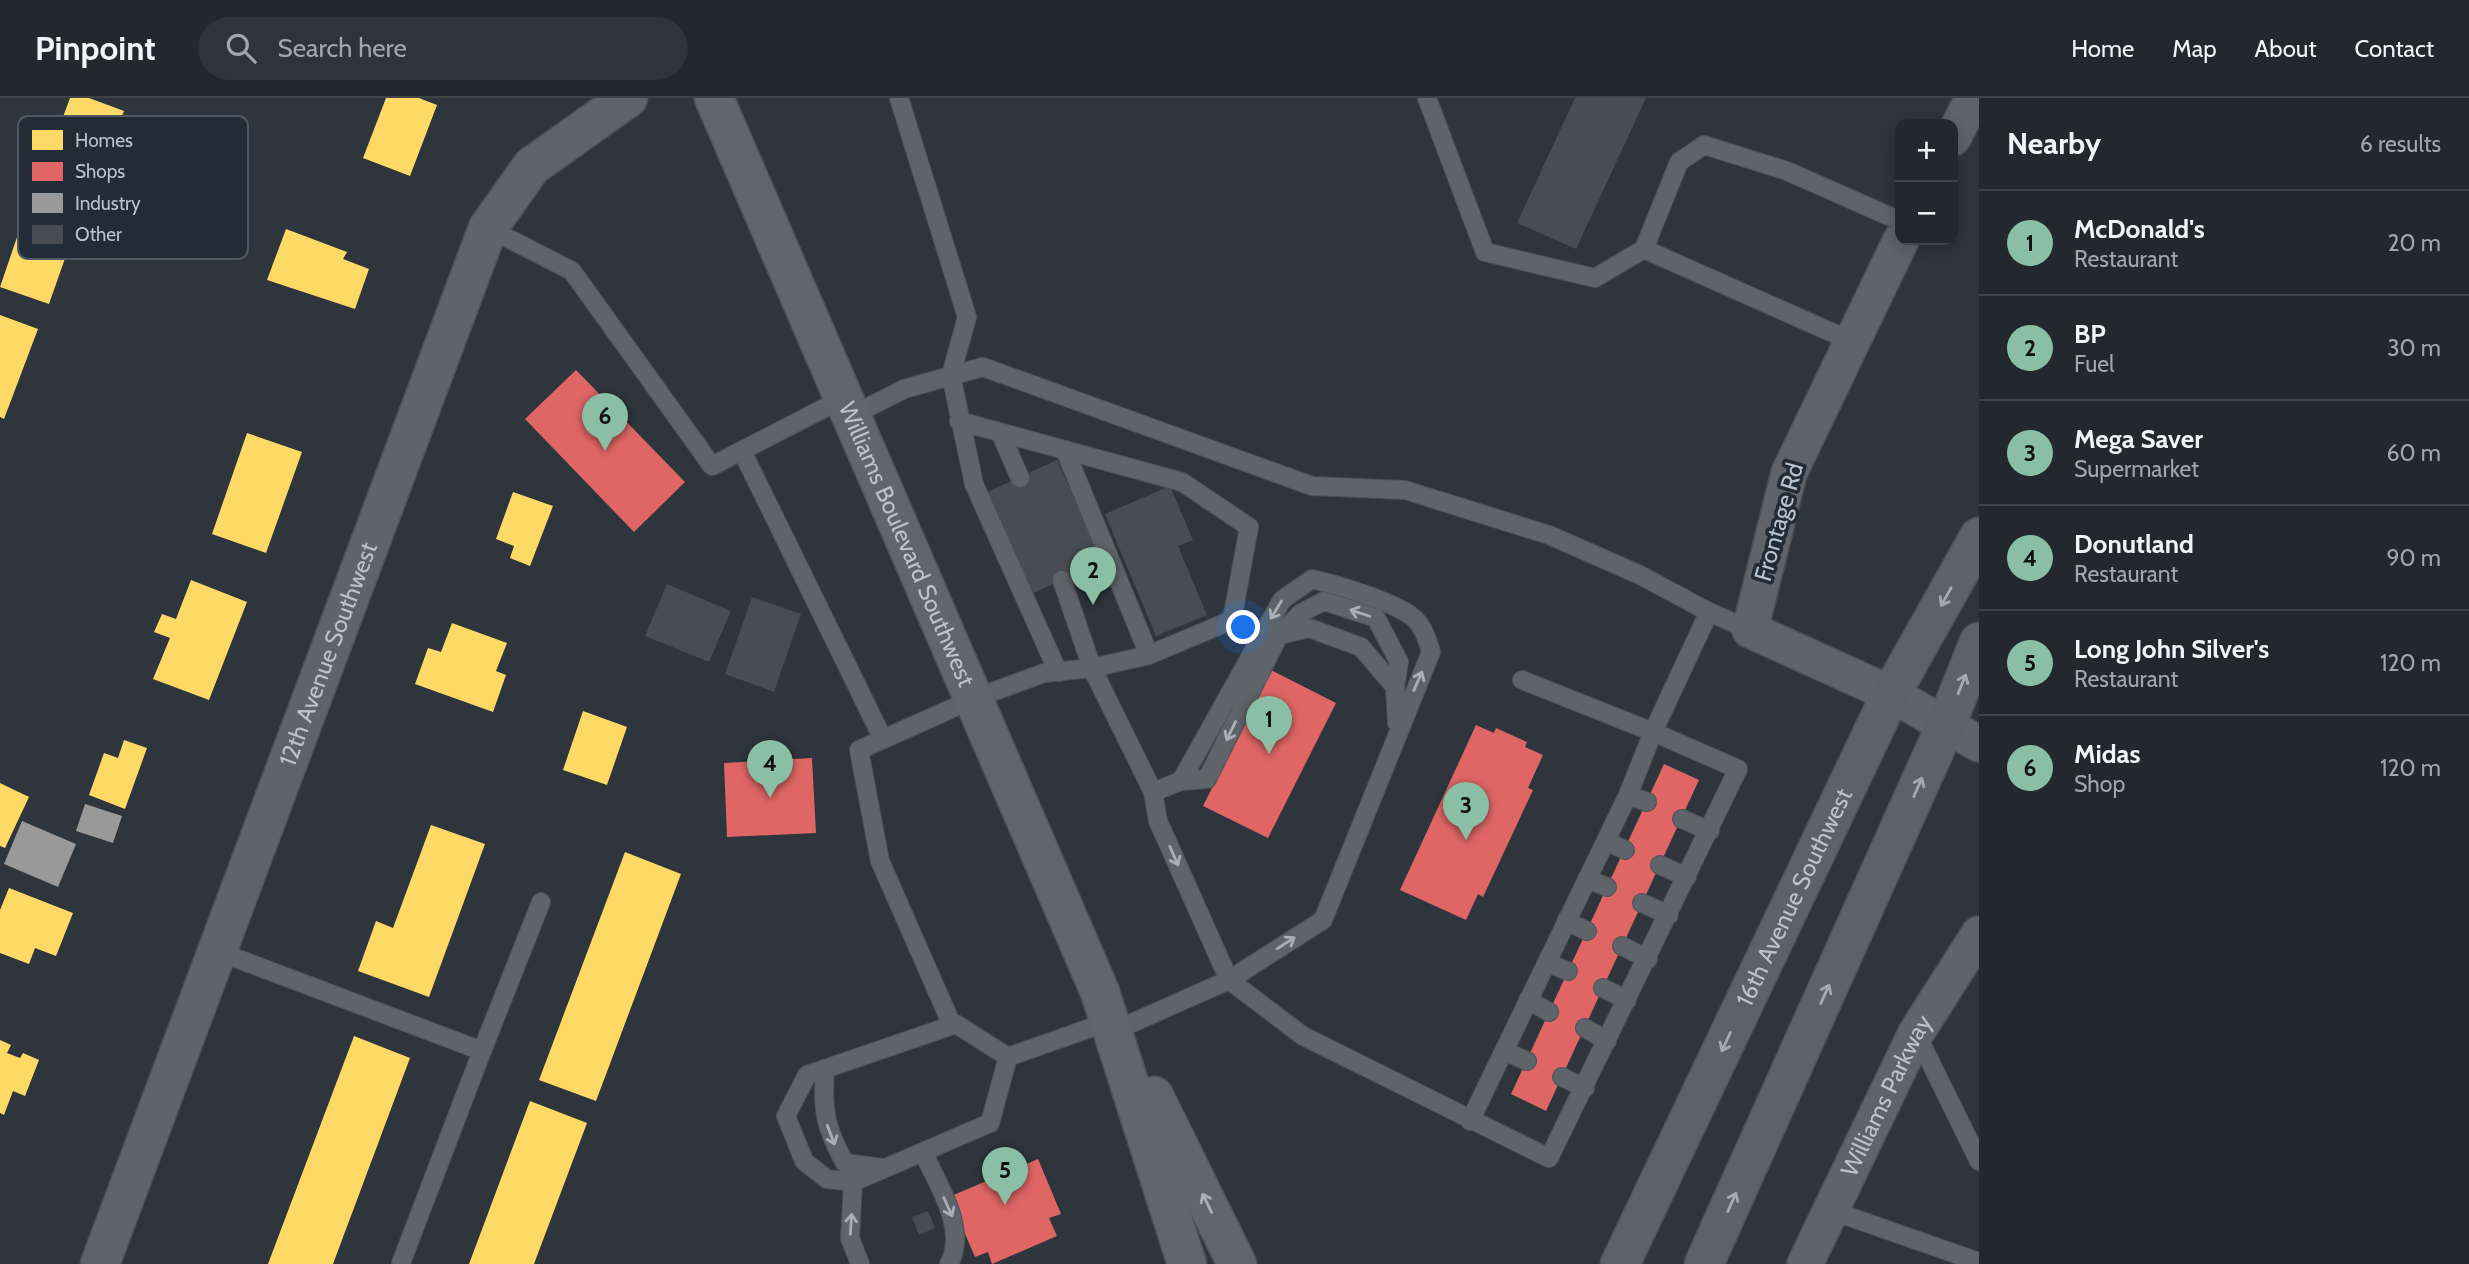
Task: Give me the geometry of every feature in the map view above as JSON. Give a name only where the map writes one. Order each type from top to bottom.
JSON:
[{"type":"main road","name":"Williams Boulevard Southwest","points":[[714,98],[1111,1018],[1237,1264]]},
{"type":"main road","name":"16th Avenue Southwest","points":[[1620,1264],[1891,694],[1979,537]]},
{"type":"main road","points":[[1704,1264],[1946,726],[1979,642]]},
{"type":"main road","name":"Williams Boulevard Southwest","points":[[1111,1018],[1187,1264]]},
{"type":"street","name":"12th Avenue Southwest","points":[[100,1264],[488,228],[532,166],[628,98]]},
{"type":"street","points":[[1958,128],[1973,98]]},
{"type":"street","name":"Frontage Rd","points":[[1750,630],[1789,472],[1899,245]]},
{"type":"street","points":[[1750,630],[1891,694],[1979,744]]},
{"type":"street","name":"Williams Parkway","points":[[1805,1264],[1916,1033],[1979,934]]},
{"type":"lane","points":[[1427,98],[1485,252],[1595,278],[1644,249],[1679,162],[1704,145],[1787,171],[1895,219]]},
{"type":"lane","points":[[905,102],[967,317],[951,375],[974,484],[1058,672]]},
{"type":"lane","points":[[488,228],[572,271],[712,466],[742,450],[847,407],[984,367],[1312,486],[1405,490],[1549,535],[1640,575],[1709,612],[1750,630]]},
{"type":"lane","points":[[1644,249],[1851,341]]},
{"type":"lane","points":[[952,1025],[880,861],[859,750],[973,699],[1044,673],[1092,668],[1149,655],[1231,620],[1249,527],[1182,482],[959,421]]},
{"type":"lane","points":[[1000,432],[1020,478]]},
{"type":"lane","points":[[742,450],[883,739]]},
{"type":"lane","points":[[1065,450],[1149,655]]},
{"type":"lane","points":[[1008,1057],[1111,1018],[1229,980],[1323,920],[1397,730],[1431,652],[1426,633],[1410,615],[1339,585],[1312,579],[1282,600],[1181,781]]},
{"type":"lane","points":[[1062,580],[1092,668],[1153,792],[1158,821],[1229,980],[1303,1036],[1549,1158],[1688,877],[1738,769],[1522,680]]},
{"type":"lane","points":[[1153,792],[1181,781],[1207,779],[1279,635],[1301,613],[1324,601],[1376,618],[1399,662],[1395,687],[1397,730]]},
{"type":"lane","points":[[1470,1121],[1628,795],[1653,732],[1709,612]]},
{"type":"lane","points":[[1279,635],[1309,628],[1361,647],[1395,687]]},
{"type":"lane","points":[[1628,795],[1647,802]]},
{"type":"lane","points":[[1682,819],[1710,831]]},
{"type":"lane","points":[[1606,841],[1625,850]]},
{"type":"lane","points":[[1660,865],[1688,877]]},
{"type":"lane","points":[[1587,879],[1607,887]]},
{"type":"lane","points":[[401,1263],[541,902]]},
{"type":"lane","points":[[1642,903],[1669,915]]},
{"type":"lane","points":[[1566,921],[1587,931]]},
{"type":"lane","points":[[1622,946],[1647,958]]},
{"type":"lane","points":[[217,951],[482,1052]]},
{"type":"lane","points":[[1547,963],[1568,971]]},
{"type":"lane","points":[[1603,988],[1628,1000]]},
{"type":"lane","points":[[1528,1000],[1549,1012]]},
{"type":"lane","points":[[956,1024],[1008,1057],[990,1124],[853,1182],[827,1180],[804,1161],[786,1116],[807,1075],[952,1025],[956,1024]]},
{"type":"lane","points":[[1585,1028],[1607,1041]]},
{"type":"lane","points":[[1916,1033],[1979,1161]]},
{"type":"lane","points":[[1504,1051],[1527,1061]]},
{"type":"lane","points":[[825,1069],[823,1111],[833,1142],[845,1163],[886,1168]]},
{"type":"lane","points":[[1562,1077],[1584,1088]]},
{"type":"lane","points":[[923,1152],[954,1220],[955,1253],[948,1264]]},
{"type":"lane","points":[[853,1182],[850,1238],[860,1264]]},
{"type":"lane","points":[[1830,1210],[1979,1262]]},
{"type":"building: Homes","points":[[70,98],[89,98],[124,111],[122,116],[63,116]]},
{"type":"building: Homes","points":[[386,98],[419,98],[437,105],[410,176],[363,158]]},
{"type":"building: Homes","points":[[286,229],[347,252],[343,259],[369,269],[355,309],[267,280]]},
{"type":"building: Homes","points":[[18,234],[18,259],[65,259],[49,304],[0,287]]},
{"type":"building: Homes","points":[[0,315],[38,329],[4,419],[0,417]]},
{"type":"building: Homes","points":[[247,433],[302,452],[266,553],[212,534]]},
{"type":"building: Homes","points":[[513,492],[553,506],[530,566],[510,558],[514,546],[496,539]]},
{"type":"building: Homes","points":[[191,580],[247,602],[209,700],[153,679],[170,638],[154,632],[162,614],[176,619]]},
{"type":"building: Homes","points":[[452,623],[507,643],[496,671],[506,675],[493,712],[415,684],[428,648],[441,652]]},
{"type":"building: Homes","points":[[583,711],[627,727],[607,785],[563,770]]},
{"type":"building: Homes","points":[[124,740],[147,748],[125,809],[89,795],[104,753],[118,758]]},
{"type":"building: Homes","points":[[0,783],[29,797],[5,848],[0,846]]},
{"type":"building: Homes","points":[[431,825],[485,844],[429,997],[358,971],[376,921],[393,928]]},
{"type":"building: Homes","points":[[625,852],[681,874],[596,1101],[539,1080]]},
{"type":"building: Homes","points":[[9,888],[73,913],[56,956],[35,948],[29,964],[0,953],[0,910]]},
{"type":"building: Homes","points":[[354,1036],[410,1058],[333,1264],[268,1264]]},
{"type":"building: Homes","points":[[0,1040],[11,1045],[7,1053],[20,1058],[23,1053],[39,1060],[25,1096],[13,1091],[4,1115],[0,1113]]},
{"type":"building: Homes","points":[[530,1101],[587,1123],[534,1264],[469,1264]]},
{"type":"building: Shops","points":[[576,370],[685,482],[634,532],[525,419]]},
{"type":"building: Shops","points":[[1271,670],[1336,703],[1268,838],[1203,806]]},
{"type":"building: Shops","points":[[1476,725],[1494,733],[1496,728],[1527,742],[1525,747],[1543,755],[1528,788],[1533,790],[1483,897],[1478,894],[1466,920],[1400,890]]},
{"type":"building: Shops","points":[[812,758],[816,833],[727,837],[724,763]]},
{"type":"building: Shops","points":[[1664,764],[1699,780],[1546,1111],[1511,1094]]},
{"type":"building: Shops","points":[[1038,1159],[1061,1214],[1049,1218],[1057,1236],[992,1264],[988,1252],[975,1257],[949,1197]]},
{"type":"building: Industry","points":[[85,804],[122,816],[113,843],[76,831]]},
{"type":"building: Industry","points":[[22,821],[76,844],[58,887],[4,864]]},
{"type":"building: Other","points":[[1575,98],[1646,98],[1576,249],[1517,223]]},
{"type":"building: Other","points":[[1057,460],[1103,561],[1029,595],[983,494]]},
{"type":"building: Other","points":[[1170,486],[1193,540],[1178,546],[1207,615],[1156,636],[1105,514]]},
{"type":"building: Other","points":[[667,584],[731,611],[709,662],[645,636]]},
{"type":"building: Other","points":[[752,597],[801,614],[774,692],[725,674]]},
{"type":"building: Other","points":[[928,1211],[935,1228],[919,1235],[912,1217]]},
{"type":"place","name":"Midas","points":[[605,451]]},
{"type":"place","name":"BP","points":[[1093,605]]},
{"type":"place","name":"McDonald's","points":[[1269,754]]},
{"type":"place","name":"Donutland","points":[[770,798]]},
{"type":"place","name":"Mega Saver","points":[[1466,840]]},
{"type":"place","name":"Long John Silver's","points":[[1005,1205]]}]
